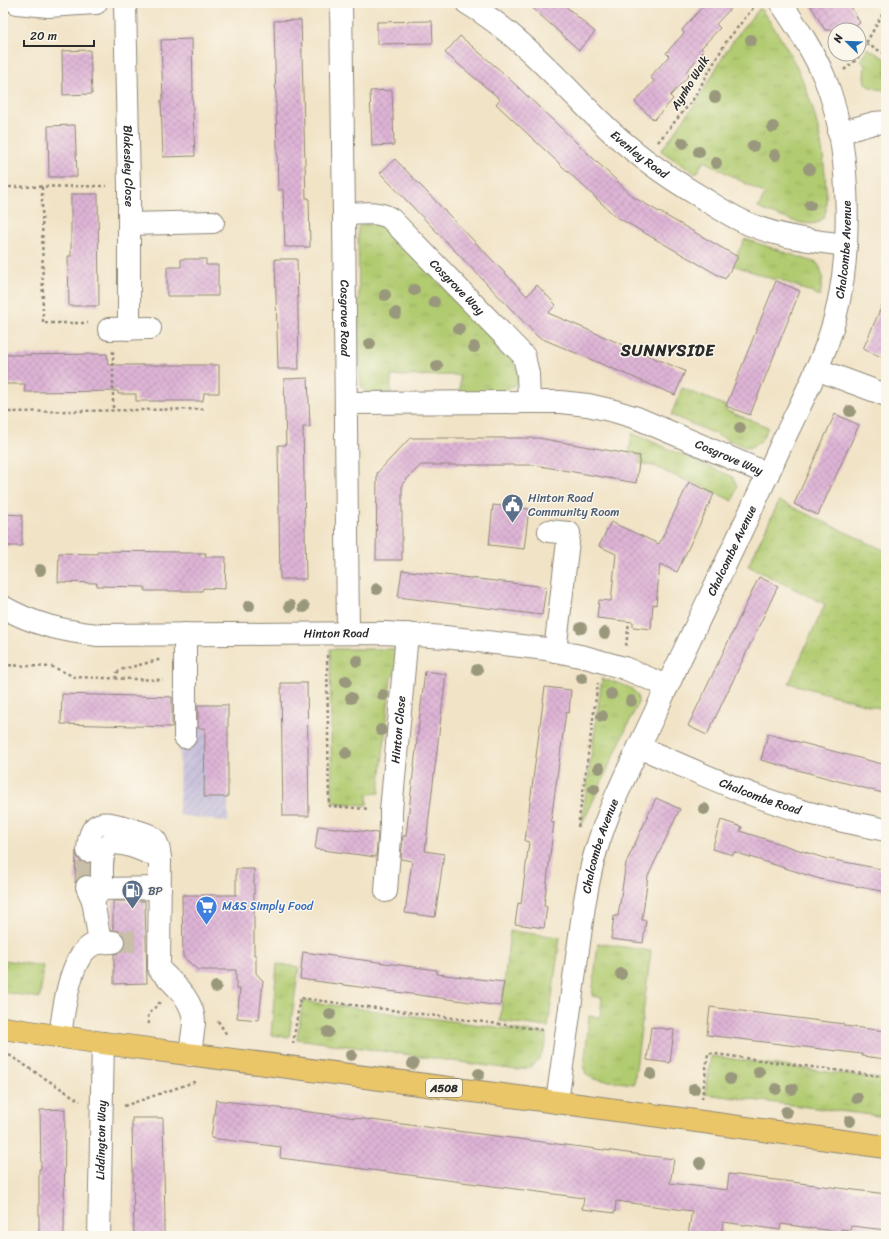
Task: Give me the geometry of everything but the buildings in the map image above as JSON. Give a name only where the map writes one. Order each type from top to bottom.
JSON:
[{"type":"highway","name":"A508","points":[[3,1028],[190,1055],[557,1102],[886,1147]]},
{"type":"street","points":[[17,3],[48,6],[96,3]]},
{"type":"street","name":"Blakesley Close","points":[[125,3],[129,186],[125,329]]},
{"type":"street","name":"Cosgrove Road","points":[[337,633],[346,403],[341,3]]},
{"type":"street","name":"Evenley Road","points":[[467,3],[517,41],[616,136],[645,160],[682,186],[728,214],[749,224],[785,236],[846,245]]},
{"type":"street","name":"Chalcombe Avenue","points":[[557,1102],[584,906],[595,854],[605,824],[667,686],[768,474],[816,369],[830,335],[838,307],[846,245],[844,169],[839,133],[834,108],[825,79],[804,40],[781,3]]},
{"type":"street","points":[[839,133],[874,123],[886,122]]},
{"type":"street","name":"Cosgrove Way","points":[[344,214],[377,213],[385,215],[391,219],[524,356],[528,374],[529,402]]},
{"type":"street","points":[[129,224],[213,222]]},
{"type":"street","points":[[816,369],[886,395]]},
{"type":"street","name":"Cosgrove Way","points":[[346,403],[560,402],[588,405],[637,418],[768,474]]},
{"type":"street","points":[[549,531],[569,533],[555,651]]},
{"type":"street","name":"Hinton Road","points":[[3,607],[42,625],[70,632],[185,644],[337,633],[407,634],[486,641],[555,651],[601,661],[636,672],[667,686]]},
{"type":"street","name":"Hinton Close","points":[[386,891],[407,634]]},
{"type":"street","points":[[185,644],[185,737]]},
{"type":"street","name":"Chalcombe Road","points":[[639,747],[706,776],[775,802],[837,820],[886,830]]},
{"type":"street","points":[[88,851],[89,835],[93,828],[101,823],[110,823],[150,835],[159,847],[160,888],[153,941],[159,969],[180,990],[189,1003],[193,1014],[194,1022],[190,1055]]},
{"type":"street","points":[[60,1037],[67,992],[75,967],[81,955],[90,947],[106,942],[94,891],[104,851],[111,843],[132,846],[160,858]]},
{"type":"street","points":[[94,891],[160,888]]},
{"type":"street","name":"Liddington Way","points":[[99,1236],[103,1043]]},
{"type":"path","name":"Aynho Walk","points":[[645,160],[692,101],[726,42],[757,3]]},
{"type":"path","points":[[867,42],[886,8]]},
{"type":"path","points":[[867,44],[886,54]]},
{"type":"path","points":[[3,187],[129,186]]},
{"type":"path","points":[[42,187],[43,323],[96,322],[125,329],[113,410]]},
{"type":"path","points":[[3,414],[7,412],[204,409]]},
{"type":"path","points":[[337,633],[329,806],[391,818]]},
{"type":"path","points":[[116,678],[117,673],[120,670],[185,644]]},
{"type":"path","points":[[577,835],[601,661]]},
{"type":"path","points":[[3,665],[53,667],[74,677],[168,680]]},
{"type":"path","points":[[293,1044],[300,998],[544,1030]]},
{"type":"path","points":[[149,1024],[148,1014],[162,1000]]},
{"type":"path","points":[[214,1014],[227,1035]]},
{"type":"path","points":[[702,1099],[708,1053],[886,1077]]},
{"type":"path","points":[[9,1055],[82,1103]]},
{"type":"path","points":[[118,1108],[197,1081]]},
{"type":"shaded area","points":[[180,704],[229,704],[228,822],[179,815]]},
{"type":"green space","points":[[760,8],[778,33],[797,67],[818,127],[825,170],[826,211],[819,222],[813,224],[788,220],[758,208],[765,194],[704,161],[696,174],[661,151],[697,101],[727,50],[741,30]]},
{"type":"green space","points":[[867,48],[886,59],[886,90],[867,85],[864,78],[865,66],[862,62],[867,62]]},
{"type":"green space","points":[[363,224],[383,224],[511,359],[515,364],[518,374],[518,379],[513,387],[497,393],[460,393],[460,375],[391,376],[391,393],[372,393],[364,390],[360,381],[358,234],[358,227]]},
{"type":"green space","points":[[745,239],[817,263],[820,267],[822,275],[820,296],[776,278],[775,280],[733,265]]},
{"type":"green space","points":[[682,388],[726,406],[725,410],[768,427],[763,438],[755,446],[747,448],[671,415]]},
{"type":"green space","points":[[632,433],[733,477],[737,486],[733,501],[653,466],[639,463],[640,456],[629,454]]},
{"type":"green space","points":[[779,501],[886,551],[886,710],[789,683],[825,604],[748,566]]},
{"type":"green space","points":[[330,649],[394,649],[396,651],[400,667],[391,678],[379,793],[368,794],[367,805],[332,803]]},
{"type":"green space","points":[[602,679],[626,686],[631,689],[638,697],[638,703],[581,827]]},
{"type":"green space","points":[[510,931],[560,937],[548,1027],[500,1021]]},
{"type":"green space","points":[[598,943],[651,951],[634,1084],[593,1079],[586,1074],[584,1068],[589,1016],[600,1017],[602,998],[592,996]]},
{"type":"green space","points":[[3,960],[43,966],[40,998],[3,992]]},
{"type":"green space","points":[[277,964],[299,967],[289,1037],[271,1035]]},
{"type":"green space","points":[[303,1001],[547,1034],[544,1048],[539,1059],[524,1069],[516,1070],[297,1039]]},
{"type":"green space","points":[[711,1056],[886,1080],[886,1117],[705,1094]]},
{"type":"tunnel","points":[[87,884],[88,851]]},
{"type":"tunnel","points":[[113,942],[147,941]]},
{"type":"place","name":"Hinton Road Community Room","points":[[512,524]]},
{"type":"place","name":"BP","points":[[133,910]]},
{"type":"place","name":"M&S Simply Food","points":[[207,926]]},
{"type":"district","name":"SUNNYSIDE","points":[[668,350]]}]
